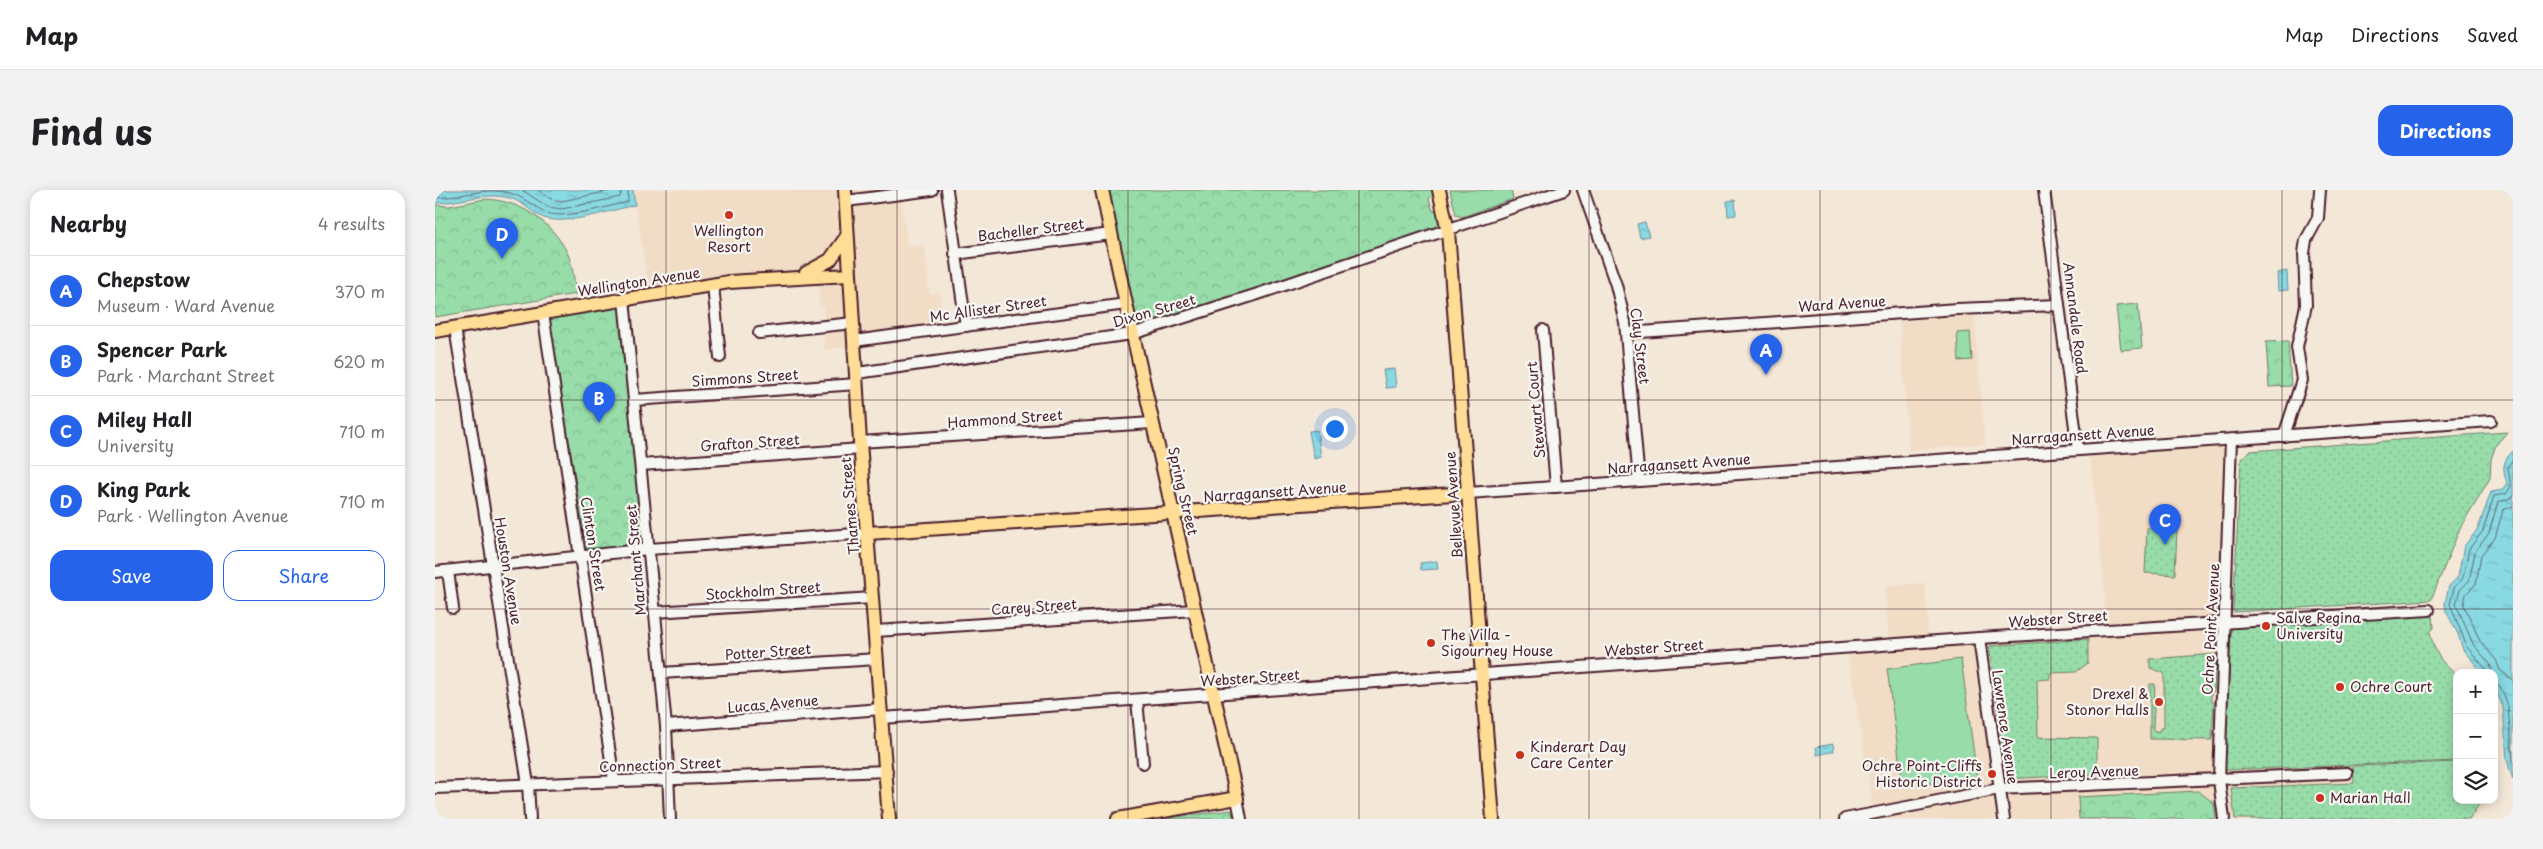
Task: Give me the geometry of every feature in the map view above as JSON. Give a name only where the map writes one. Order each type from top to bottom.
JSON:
[{"type":"main road","name":"Spring Street","points":[[1102,190],[1125,304],[1237,798]]},
{"type":"main road","name":"Bellevue Avenue","points":[[1439,190],[1449,230],[1493,819]]},
{"type":"main road","name":"Thames Street","points":[[846,196],[849,274],[887,771],[889,819]]},
{"type":"main road","points":[[796,277],[824,266],[837,254],[847,236]]},
{"type":"main road","name":"Wellington Avenue","points":[[435,331],[713,285],[849,274]]},
{"type":"main road","name":"Narragansett Avenue","points":[[868,533],[1468,493]]},
{"type":"main road","points":[[1117,819],[1237,798]]},
{"type":"street","points":[[846,196],[932,190]]},
{"type":"street","points":[[947,190],[966,326]]},
{"type":"street","name":"Dixon Street","points":[[857,378],[1133,334],[1565,190]]},
{"type":"street","name":"Clay Street","points":[[1583,190],[1616,285],[1627,333],[1639,481]]},
{"type":"street","name":"Annandale Road","points":[[2044,190],[2078,450]]},
{"type":"street","points":[[2284,436],[2302,380],[2297,343],[2306,305],[2304,253],[2306,240],[2318,218],[2320,190]]},
{"type":"street","name":"Bacheller Street","points":[[955,254],[1111,234]]},
{"type":"street","points":[[713,285],[720,357]]},
{"type":"street","name":"Marchant Street","points":[[623,299],[666,726],[670,778],[670,819]]},
{"type":"street","name":"Mc Allister Street","points":[[854,340],[1125,304]]},
{"type":"street","name":"Ward Avenue","points":[[1627,333],[1957,309],[2059,305]]},
{"type":"street","name":"Clinton Street","points":[[543,313],[614,780]]},
{"type":"street","points":[[759,333],[853,323]]},
{"type":"street","name":"Houston Avenue","points":[[455,328],[528,784],[530,819]]},
{"type":"street","name":"Stewart Court","points":[[1543,330],[1556,487]]},
{"type":"street","name":"Simmons Street","points":[[634,400],[857,378]]},
{"type":"street","name":"Narragansett Avenue","points":[[1468,493],[2491,421]]},
{"type":"street","name":"Hammond Street","points":[[861,446],[1152,423]]},
{"type":"street","name":"Ochre Point Avenue","points":[[2224,819],[2219,780],[2231,440]]},
{"type":"street","name":"Grafton Street","points":[[641,465],[861,446]]},
{"type":"street","points":[[435,572],[649,549],[868,533]]},
{"type":"street","points":[[448,571],[453,608]]},
{"type":"street","name":"Stockholm Street","points":[[655,612],[873,598]]},
{"type":"street","name":"Carey Street","points":[[876,631],[1195,610]]},
{"type":"street","name":"Webster Street","points":[[882,713],[1214,695],[1979,638],[2429,610]]},
{"type":"street","name":"Lawrence Avenue","points":[[1979,638],[2004,819]]},
{"type":"street","name":"Potter Street","points":[[661,672],[877,659]]},
{"type":"street","points":[[1137,700],[1143,763]]},
{"type":"street","name":"Lucas Avenue","points":[[666,726],[882,713]]},
{"type":"street","name":"Connection Street","points":[[435,788],[887,771]]},
{"type":"street","name":"Leroy Avenue","points":[[1845,819],[1999,789],[2347,773]]},
{"type":"street","points":[[1237,798],[1241,819]]},
{"type":"shaded area","points":[[633,190],[881,190],[882,202],[902,200],[907,247],[925,245],[929,294],[940,292],[942,324],[850,336],[851,347],[824,349],[824,306],[820,306],[818,284],[739,288],[651,302]]},
{"type":"shaded area","points":[[1974,315],[1985,444],[1909,450],[1899,321]]},
{"type":"shaded area","name":"Salve Regina University","points":[[2231,440],[2225,621],[2428,615],[2431,641],[2437,659],[2453,672],[2453,804],[2487,804],[2474,819],[1846,819],[1874,813],[1847,648],[1889,645],[1885,586],[1925,583],[1929,642],[2101,630],[2105,595],[2089,450]]},
{"type":"green space","points":[[1108,190],[1433,190],[1434,194],[1429,199],[1433,211],[1437,211],[1440,225],[1309,272],[1138,326]]},
{"type":"green space","points":[[1450,190],[1511,190],[1513,199],[1462,217],[1456,215]]},
{"type":"green space","points":[[485,199],[498,200],[522,208],[533,214],[552,231],[569,257],[576,294],[435,317],[435,205],[450,206]]},
{"type":"green space","points":[[2138,304],[2142,348],[2121,350],[2116,306]]},
{"type":"green space","points":[[620,307],[642,536],[636,545],[587,551],[549,318]]},
{"type":"green space","points":[[1970,332],[1972,360],[1959,361],[1957,333]]},
{"type":"green space","points":[[2288,341],[2291,386],[2269,387],[2266,342]]},
{"type":"green space","points":[[2507,432],[2496,445],[2491,459],[2490,478],[2460,528],[2431,600],[2233,612],[2241,459],[2250,451]]},
{"type":"green space","points":[[2147,528],[2177,529],[2175,575],[2145,573]]},
{"type":"green space","points":[[2433,615],[2434,628],[2430,632],[2434,645],[2442,661],[2453,671],[2453,761],[2225,770],[2231,628]]},
{"type":"green space","points":[[2088,639],[2088,663],[2076,672],[2050,673],[2050,679],[2037,680],[2038,737],[2097,738],[2097,774],[2007,779],[1989,646]]},
{"type":"green space","points":[[2216,654],[2214,691],[2211,693],[2211,701],[2214,702],[2212,740],[2150,739],[2150,684],[2155,684],[2154,731],[2160,731],[2160,728],[2164,728],[2164,673],[2150,668],[2150,659]]},
{"type":"green space","points":[[1961,659],[1977,777],[1903,787],[1887,669]]},
{"type":"green space","points":[[2453,762],[2453,804],[2479,804],[2469,819],[2235,819],[2231,788],[2354,783],[2353,766]]},
{"type":"green space","points":[[2198,791],[2214,803],[2216,819],[2079,819],[2078,797]]},
{"type":"green space","points":[[1231,810],[1235,819],[1161,819]]},
{"type":"water","points":[[435,190],[633,190],[635,205],[576,219],[553,220],[544,218],[513,199],[505,197],[488,196],[435,203]]},
{"type":"water","points":[[1735,200],[1736,215],[1728,216],[1727,201]]},
{"type":"water","points":[[1645,222],[1649,236],[1640,238],[1637,224]]},
{"type":"water","points":[[2287,271],[2288,290],[2278,291],[2277,273]]},
{"type":"water","points":[[1394,369],[1396,387],[1386,388],[1383,370]]},
{"type":"water","points":[[1317,430],[1321,457],[1314,459],[1309,431]]},
{"type":"water","points":[[2513,451],[2513,780],[2507,760],[2503,707],[2498,695],[2498,669],[2480,669],[2463,650],[2458,634],[2446,611],[2445,603],[2449,586],[2458,577],[2464,546],[2478,529],[2491,492],[2503,490],[2507,483],[2504,466],[2507,458]]},
{"type":"water","points":[[1437,561],[1438,569],[1421,570],[1420,563]]},
{"type":"water","points":[[1833,744],[1834,751],[1817,755],[1816,747]]},
{"type":"place","name":"Wellington Resort","points":[[729,215]]},
{"type":"place","name":"King Park","points":[[502,259]]},
{"type":"place","name":"Chepstow","points":[[1766,375]]},
{"type":"place","name":"Spencer Park","points":[[599,423]]},
{"type":"place","name":"Miley Hall","points":[[2165,545]]},
{"type":"place","name":"Salve Regina University","points":[[2266,626]]},
{"type":"place","name":"The Villa - Sigourney House","points":[[1431,643]]},
{"type":"place","name":"Ochre Court","points":[[2340,687]]},
{"type":"place","name":"Drexel & Stonor Halls","points":[[2159,702]]},
{"type":"place","name":"Kinderart Day Care Center","points":[[1520,755]]},
{"type":"place","name":"Ochre Point-Cliffs Historic District","points":[[1992,774]]},
{"type":"place","name":"Marian Hall","points":[[2320,798]]}]
